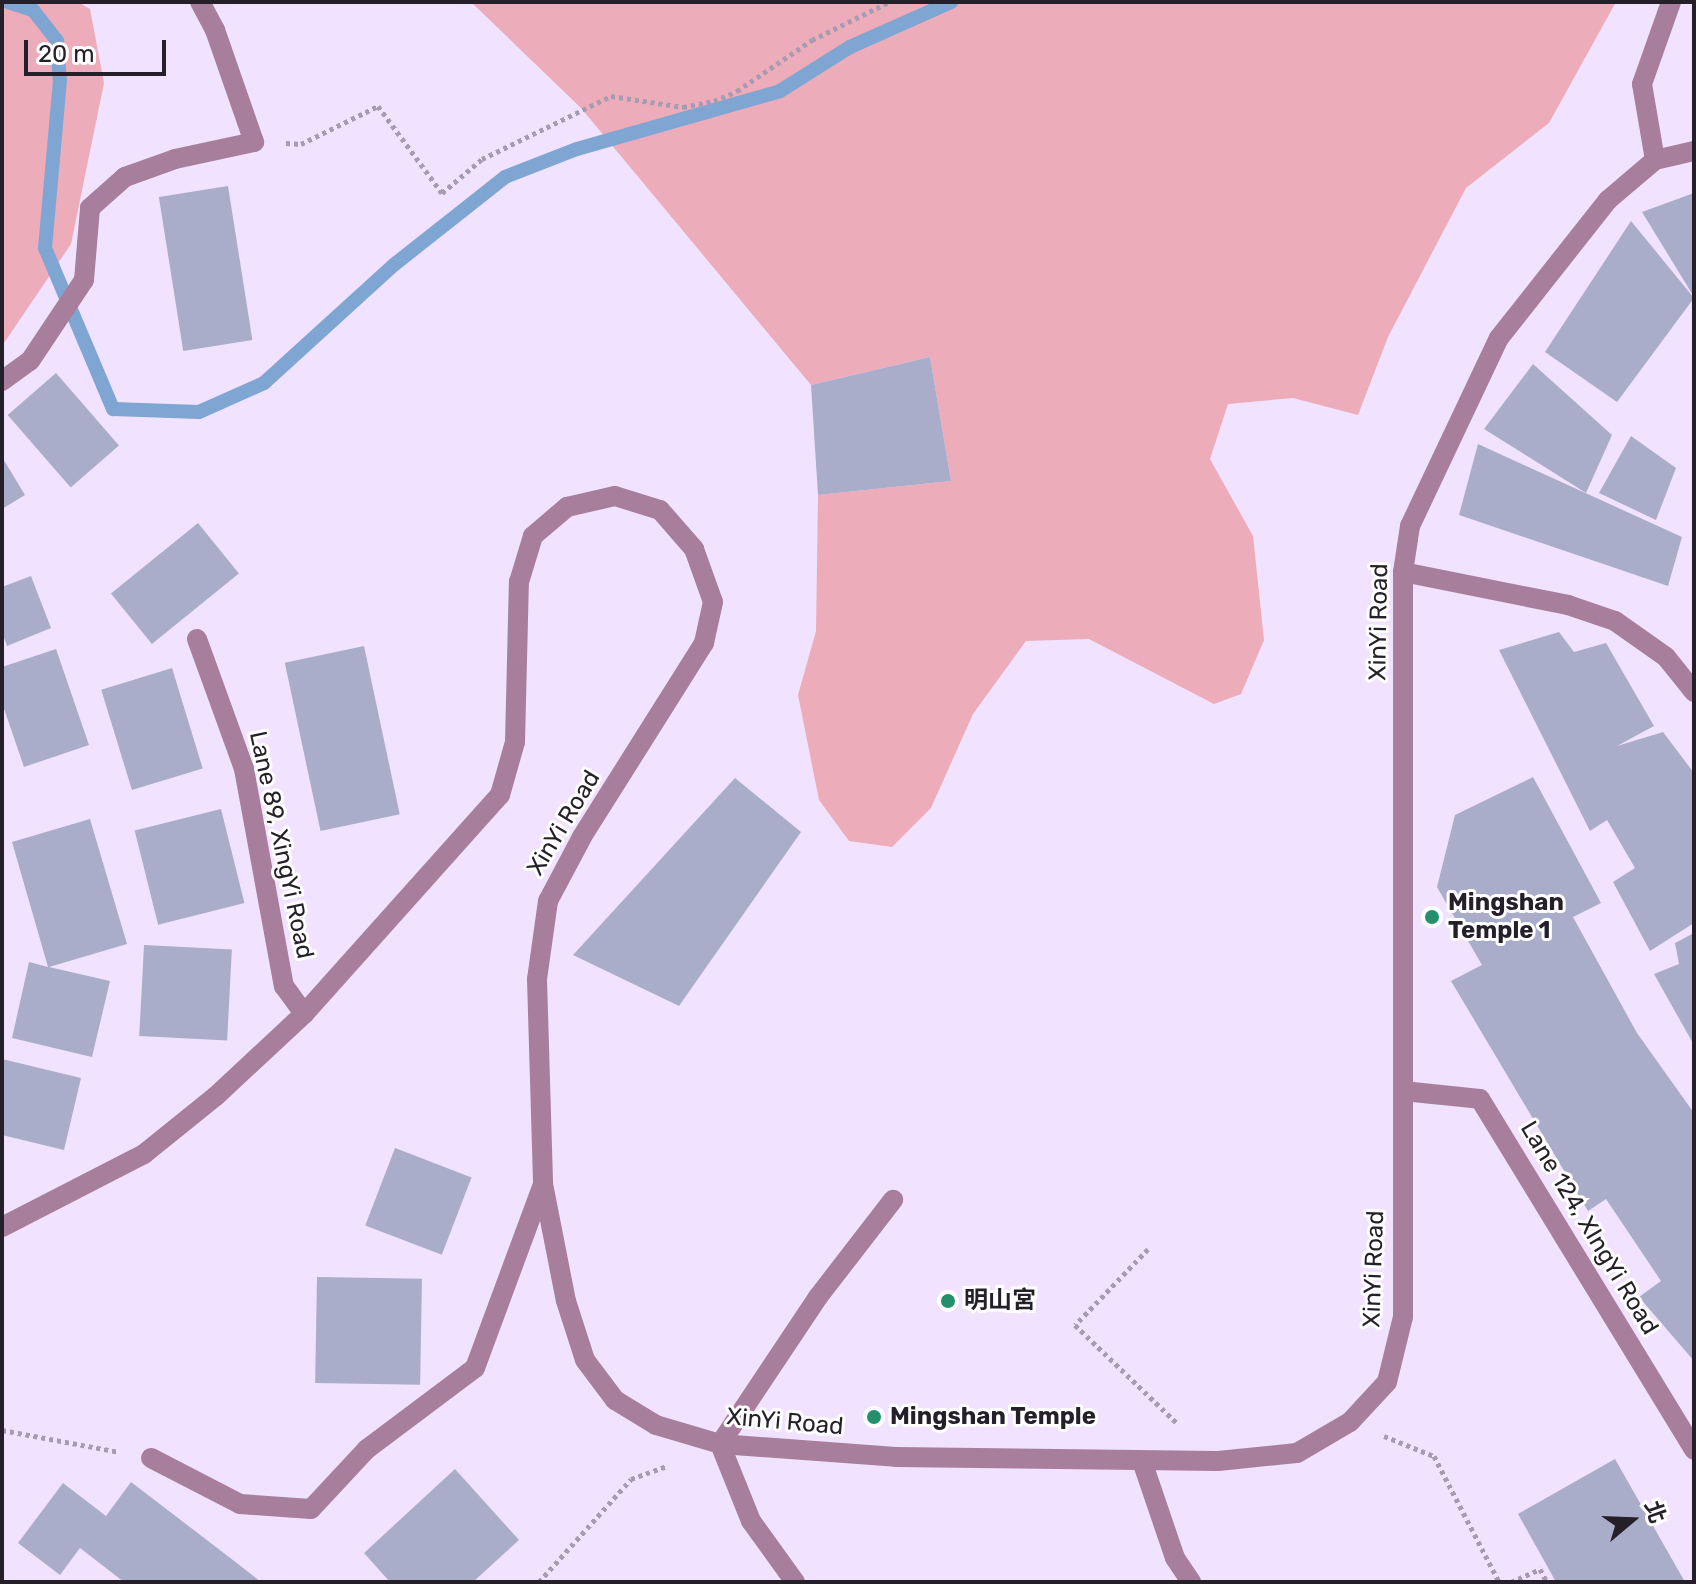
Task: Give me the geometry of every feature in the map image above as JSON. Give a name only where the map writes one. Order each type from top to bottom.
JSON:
[{"type":"street","points":[[2,381],[30,361],[84,280],[90,208],[125,177],[175,159],[254,142],[215,30],[200,2]]},
{"type":"street","points":[[1655,160],[1642,84],[1671,2]]},
{"type":"street","name":"XinYi Road","points":[[2,1227],[144,1154],[216,1096],[304,1014],[500,795],[515,742],[519,582],[533,536],[567,507],[615,496],[660,510],[694,549],[713,602],[704,643],[582,837],[548,901],[537,979],[543,1184],[566,1301],[585,1360],[615,1400],[656,1425],[720,1444],[896,1457],[1218,1461],[1297,1453],[1350,1422],[1387,1382],[1403,1317],[1403,572],[1410,526],[1499,338],[1608,200],[1655,160],[1694,151]]},
{"type":"street","points":[[1403,572],[1568,605],[1615,621],[1666,657],[1694,692]]},
{"type":"street","name":"Lane 89, XingYi Road","points":[[197,639],[244,769],[284,986],[304,1014]]},
{"type":"street","name":"Lane 124, XIngYi Road","points":[[1403,1091],[1480,1099],[1694,1450]]},
{"type":"street","points":[[151,1458],[240,1504],[311,1509],[367,1449],[475,1368],[543,1184]]},
{"type":"street","points":[[795,1582],[751,1521],[720,1444],[818,1297],[893,1200]]},
{"type":"street","points":[[1142,1461],[1175,1558],[1191,1582]]},
{"type":"path","points":[[254,142],[301,144],[378,106],[442,193],[482,159],[611,96],[683,107],[714,101],[737,91],[812,40],[889,2]]},
{"type":"path","points":[[1148,1249],[1075,1325],[1218,1461]]},
{"type":"path","points":[[1350,1422],[1434,1456],[1499,1582]]},
{"type":"path","points":[[2,1430],[151,1458]]},
{"type":"path","points":[[539,1582],[631,1479],[720,1444]]},
{"type":"path","points":[[1511,1582],[1540,1569],[1547,1582]]},
{"type":"shaded area","points":[[2,2],[78,2],[90,9],[104,83],[71,244],[2,346]]},
{"type":"shaded area","points":[[471,2],[1616,2],[1549,123],[1466,188],[1388,337],[1358,415],[1293,398],[1228,404],[1210,459],[1253,536],[1264,640],[1241,694],[1214,704],[1089,639],[1026,641],[973,714],[931,808],[892,847],[849,841],[819,800],[798,695],[816,631],[818,495],[951,481],[930,357],[811,385],[581,108]]},
{"type":"building","points":[[228,186],[252,340],[183,351],[159,197]]},
{"type":"building","points":[[1694,193],[1694,297],[1642,212]]},
{"type":"building","points":[[1631,221],[1694,298],[1617,402],[1545,352]]},
{"type":"building","points":[[930,357],[951,481],[818,495],[811,385]]},
{"type":"building","points":[[1533,364],[1612,435],[1586,493],[1484,429]]},
{"type":"building","points":[[56,373],[119,445],[71,487],[8,415]]},
{"type":"building","points":[[1631,436],[1676,468],[1656,520],[1599,493]]},
{"type":"building","points":[[1478,444],[1682,537],[1668,586],[1459,515]]},
{"type":"building","points":[[2,457],[25,495],[2,509]]},
{"type":"building","points":[[198,523],[239,574],[152,644],[111,593]]},
{"type":"building","points":[[31,576],[51,628],[7,646],[2,632],[2,587]]},
{"type":"building","points":[[1559,632],[1574,652],[1606,643],[1654,726],[1617,746],[1663,732],[1694,773],[1694,923],[1650,951],[1613,882],[1635,868],[1607,820],[1590,831],[1499,650]]},
{"type":"building","points":[[364,646],[400,814],[321,831],[285,663]]},
{"type":"building","points":[[56,649],[89,745],[24,767],[2,703],[2,667]]},
{"type":"building","points":[[172,668],[203,768],[132,790],[101,690]]},
{"type":"building","points":[[1533,777],[1601,903],[1573,917],[1637,1033],[1694,1113],[1694,1361],[1639,1297],[1661,1281],[1606,1199],[1588,1211],[1451,981],[1482,965],[1437,887],[1455,815]]},
{"type":"building","points":[[735,778],[801,832],[679,1006],[573,955]]},
{"type":"building","points":[[221,809],[244,903],[158,925],[135,831]]},
{"type":"building","points":[[90,819],[127,944],[49,967],[110,981],[92,1057],[12,1038],[29,962],[48,967],[12,842]]},
{"type":"building","points":[[1694,933],[1694,1045],[1654,974],[1679,964],[1675,943]]},
{"type":"building","points":[[144,945],[232,950],[227,1040],[139,1036]]},
{"type":"building","points":[[2,1059],[81,1078],[64,1150],[2,1135]]},
{"type":"building","points":[[395,1148],[472,1177],[442,1255],[365,1225]]},
{"type":"building","points":[[317,1277],[422,1279],[420,1385],[315,1383]]},
{"type":"building","points":[[1615,1459],[1685,1582],[1556,1582],[1518,1514]]},
{"type":"building","points":[[455,1469],[519,1540],[473,1582],[390,1582],[364,1553]]},
{"type":"building","points":[[131,1482],[261,1582],[124,1582],[80,1548],[60,1575],[18,1543],[63,1483],[106,1516]]},
{"type":"waterway","points":[[8,2],[33,10],[57,41],[60,80],[45,248],[113,409],[199,412],[264,383],[395,264],[505,177],[577,149],[780,91],[850,47],[951,2]]},
{"type":"place","name":"Mingshan Temple 1","points":[[1432,917]]},
{"type":"place","name":"明山宮","points":[[948,1301]]},
{"type":"place","name":"Mingshan Temple","points":[[874,1417]]}]
